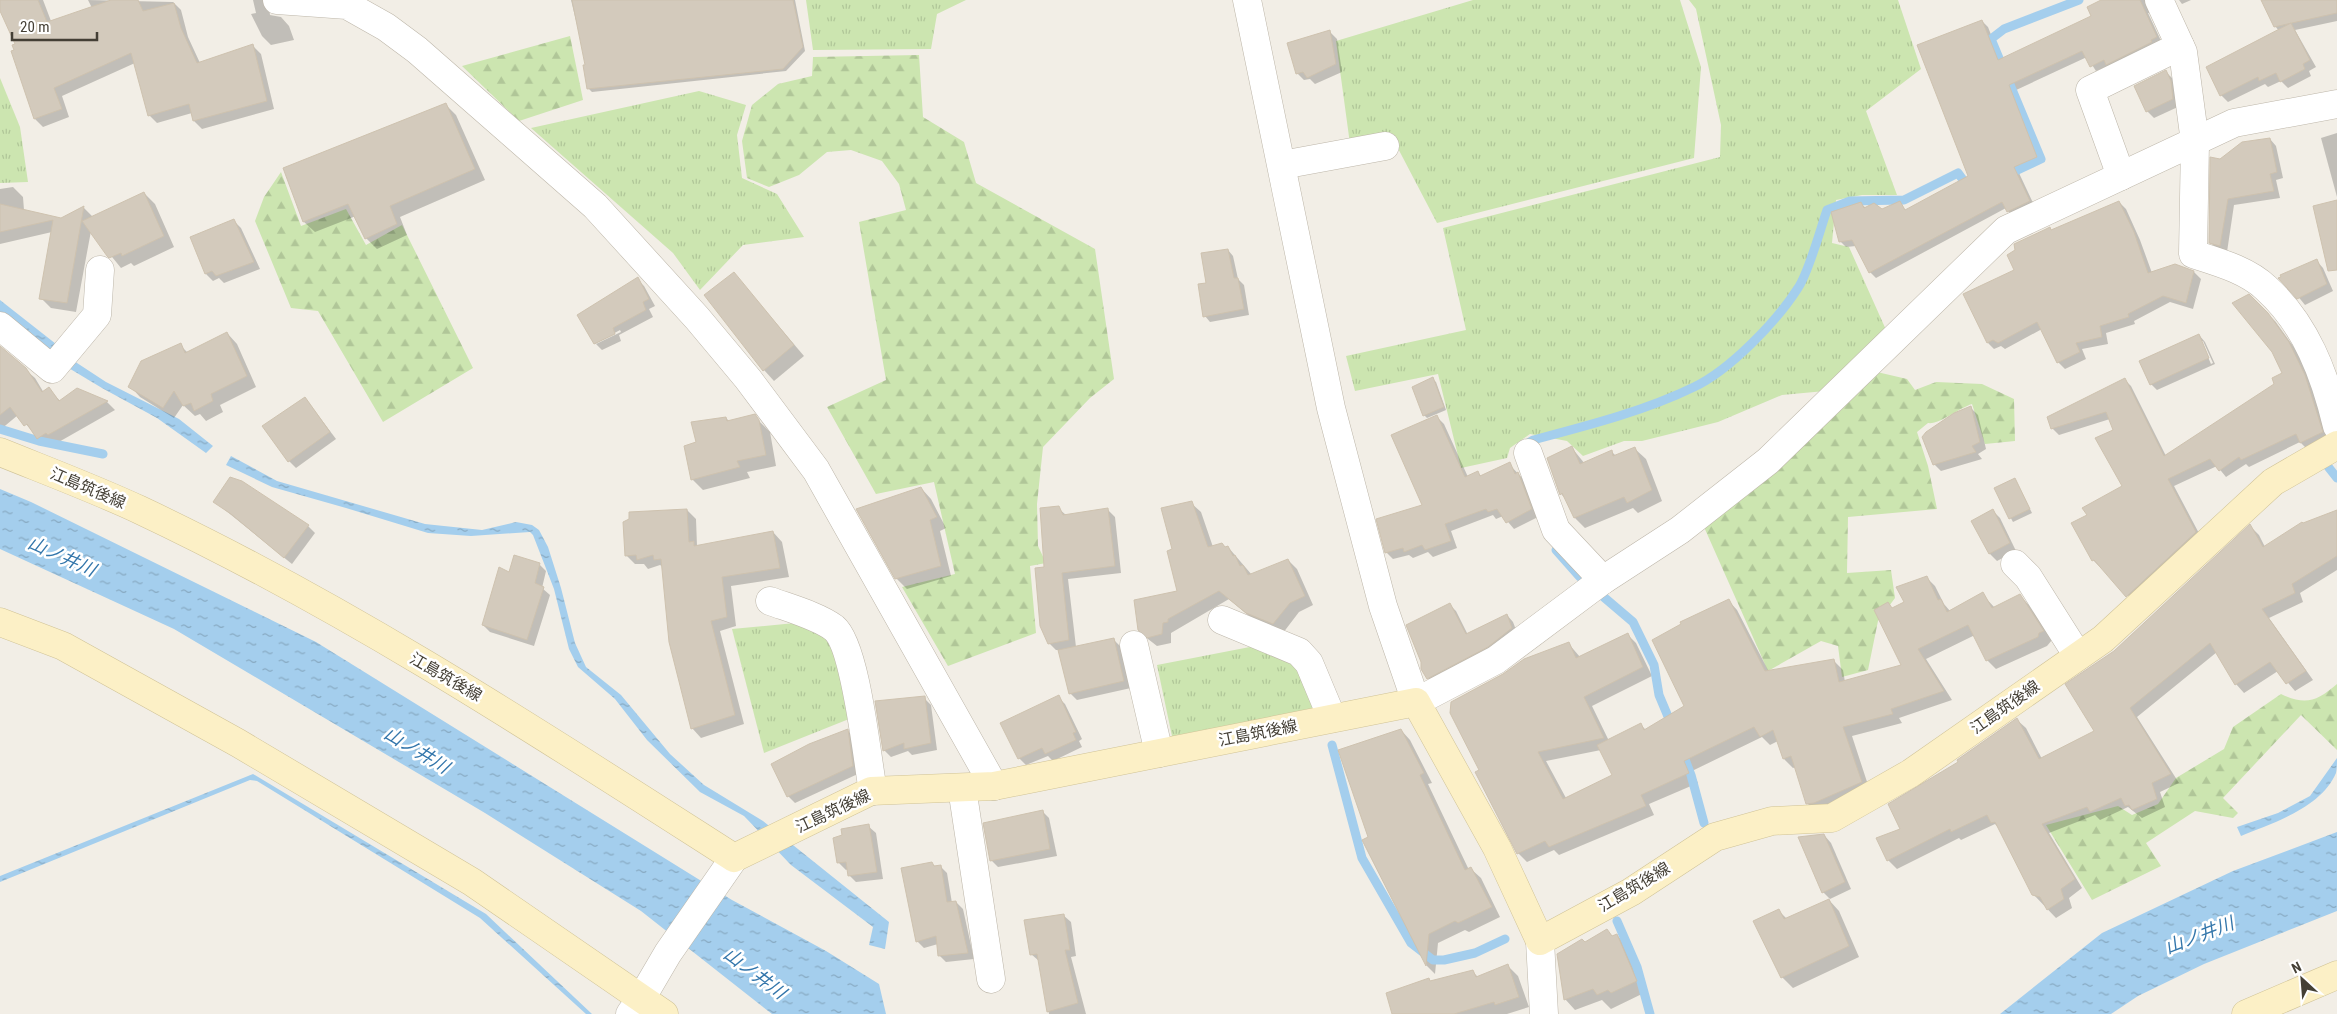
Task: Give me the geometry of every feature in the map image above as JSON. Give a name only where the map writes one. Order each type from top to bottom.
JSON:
[{"type":"main road","name":"江島筑後線","points":[[1540,941],[1632,892],[1715,837],[1772,821],[1832,818],[1910,773],[2103,638],[2273,482],[2337,445]]},
{"type":"main road","name":"江島筑後線","points":[[0,452],[140,510],[306,595],[528,726],[734,858],[873,791],[994,786],[1416,702]]},
{"type":"main road","points":[[0,622],[63,646],[238,743],[472,882],[635,1006],[664,1014]]},
{"type":"main road","points":[[1416,702],[1496,848],[1540,941]]},
{"type":"main road","points":[[2246,1014],[2337,975]]},
{"type":"street","points":[[277,0],[347,5],[386,27],[417,50],[595,206],[691,311],[748,379],[816,470],[994,786]]},
{"type":"street","points":[[1247,0],[1331,408],[1383,606],[1416,702],[1496,660],[1604,580],[1680,530],[1768,461],[2006,230],[2234,123],[2337,104]]},
{"type":"street","points":[[2159,0],[2183,52],[2196,142],[2193,254],[2232,267],[2266,287],[2300,326],[2328,388],[2337,426]]},
{"type":"street","points":[[2121,176],[2090,90],[2180,46]]},
{"type":"street","points":[[1282,165],[1385,146]]},
{"type":"street","points":[[0,326],[52,369],[97,315],[100,270]]},
{"type":"street","points":[[1528,453],[1556,530],[1604,580]]},
{"type":"street","points":[[2015,564],[2028,577],[2078,656]]},
{"type":"street","points":[[770,602],[798,611],[833,628],[841,636],[851,663],[873,791]]},
{"type":"street","points":[[1222,620],[1298,652],[1310,663],[1332,718]]},
{"type":"street","points":[[1134,645],[1159,754]]},
{"type":"street","points":[[962,788],[991,979]]},
{"type":"street","points":[[635,1006],[668,953],[734,858]]},
{"type":"street","points":[[1540,941],[1544,1014]]},
{"type":"green space","points":[[806,0],[966,0],[937,14],[931,49],[813,50]]},
{"type":"green space","points":[[1473,0],[1680,0],[1701,67],[1694,158],[1437,223],[1391,135],[1350,144],[1336,41]]},
{"type":"green space","points":[[1689,0],[1898,0],[1921,69],[1866,111],[1897,195],[1862,195],[1836,200],[1832,243],[1849,247],[1887,332],[1825,391],[1782,395],[1718,422],[1642,441],[1624,441],[1583,456],[1567,441],[1530,434],[1510,448],[1507,458],[1461,468],[1438,374],[1355,391],[1346,356],[1466,330],[1443,228],[1720,157],[1721,125],[1696,9]]},
{"type":"green space","points":[[570,36],[583,100],[519,121],[462,66]]},
{"type":"green space","points":[[919,55],[923,117],[964,142],[976,183],[1095,249],[1114,379],[1090,398],[1043,447],[1037,504],[1038,546],[1046,563],[1030,566],[1036,633],[948,666],[902,587],[955,574],[934,482],[876,494],[827,407],[886,380],[859,222],[906,210],[899,184],[882,161],[851,150],[827,152],[799,175],[769,187],[747,178],[742,141],[752,105],[778,84],[812,76],[813,57]]},
{"type":"green space","points":[[0,78],[20,127],[28,182],[0,183]]},
{"type":"green space","points":[[699,91],[746,105],[737,135],[742,178],[777,194],[804,237],[743,245],[700,290],[673,253],[531,128]]},
{"type":"green space","points":[[281,172],[301,226],[346,209],[366,245],[402,225],[473,368],[383,422],[318,311],[291,308],[255,221],[264,197]]},
{"type":"green space","points":[[1877,372],[1907,379],[1915,390],[1936,382],[1982,384],[2014,399],[2015,441],[1985,444],[1972,404],[1943,419],[1928,423],[1917,432],[1928,466],[1937,509],[1848,517],[1847,573],[1891,570],[1895,598],[1878,621],[1868,670],[1842,677],[1838,646],[1821,641],[1768,671],[1704,527]]},
{"type":"green space","points":[[795,623],[830,638],[854,717],[764,753],[732,629]]},
{"type":"green space","points":[[1255,646],[1284,658],[1306,673],[1322,711],[1173,741],[1157,665]]},
{"type":"green space","points":[[2337,684],[2337,750],[2301,715],[2223,798],[2238,813],[2233,818],[2195,811],[2146,843],[2161,866],[2092,900],[2046,825],[2118,806],[2132,815],[2158,804],[2176,778],[2224,749],[2233,727],[2281,694],[2297,700],[2311,700]]},
{"type":"water","points":[[0,300],[77,363],[106,382],[179,419],[213,446],[206,453],[157,418],[47,355],[0,321]]},
{"type":"water","points":[[231,456],[277,481],[425,524],[482,530],[516,522],[532,525],[539,530],[548,547],[575,643],[586,667],[621,695],[670,754],[704,785],[763,821],[889,922],[885,949],[869,945],[873,927],[791,865],[744,816],[700,792],[647,740],[615,699],[578,667],[569,649],[554,589],[533,535],[530,532],[471,536],[428,533],[272,487],[226,465]]},
{"type":"water","name":"山ノ井川","points":[[0,489],[31,502],[316,642],[732,900],[826,951],[879,984],[886,1014],[772,1014],[641,911],[485,813],[174,629],[0,549]]},
{"type":"water","points":[[2337,758],[2336,773],[2329,785],[2308,805],[2281,820],[2241,836],[2237,827],[2278,813],[2310,796]]},
{"type":"water","points":[[253,774],[486,914],[592,1014],[586,1014],[480,918],[257,781],[250,780],[0,882],[0,876]]},
{"type":"water","name":"山ノ井川","points":[[2337,832],[2337,911],[2204,964],[2138,996],[2111,1014],[2000,1014],[2102,933],[2233,871]]},
{"type":"building","points":[[0,0],[38,0],[47,22],[111,0],[138,0],[143,11],[174,3],[181,28],[197,63],[253,44],[267,101],[193,121],[189,104],[148,116],[131,53],[54,88],[62,109],[34,119],[11,51],[14,50],[12,45],[15,44],[0,11]]},
{"type":"building","points":[[572,0],[793,0],[803,47],[783,69],[587,89],[583,65],[585,65]]},
{"type":"building","points":[[2101,0],[2140,0],[2157,37],[2151,40],[2152,42],[2106,65],[2104,60],[2090,67],[2082,51],[2009,85],[2037,157],[2014,167],[2030,201],[2007,212],[2002,202],[1869,273],[1852,240],[1839,242],[1831,212],[1861,202],[1864,208],[1874,203],[1882,209],[1900,201],[1905,210],[1968,176],[1917,45],[1982,20],[1998,60],[2091,16],[2087,7]]},
{"type":"building","points":[[2261,0],[2337,0],[2337,13],[2274,27]]},
{"type":"building","points":[[2291,23],[2310,60],[2303,64],[2305,69],[2280,82],[2276,73],[2259,81],[2258,77],[2220,96],[2206,67]]},
{"type":"building","points":[[1330,30],[1336,64],[1307,78],[1303,72],[1296,74],[1287,43]]},
{"type":"building","points":[[2166,70],[2171,81],[2173,99],[2146,112],[2134,86]]},
{"type":"building","points":[[446,103],[475,169],[390,206],[397,224],[365,239],[348,204],[303,222],[283,168]]},
{"type":"building","points":[[2270,138],[2277,172],[2270,174],[2274,191],[2228,199],[2220,246],[2209,243],[2210,157],[2220,159],[2242,142]]},
{"type":"building","points":[[144,192],[164,236],[122,256],[121,253],[109,258],[82,221]]},
{"type":"building","points":[[2337,200],[2337,270],[2328,271],[2313,206]]},
{"type":"building","points":[[2119,201],[2134,232],[2148,273],[2175,264],[2194,271],[2186,303],[2163,296],[2128,314],[2129,317],[2100,326],[2102,337],[2076,343],[2080,352],[2057,363],[2037,322],[1998,343],[1993,340],[1987,343],[1963,294],[2014,270],[2007,255],[2015,250],[2014,244],[2050,227],[2051,230]]},
{"type":"building","points":[[0,204],[61,218],[84,206],[67,303],[39,299],[53,220],[0,232]]},
{"type":"building","points":[[234,219],[254,262],[216,276],[212,271],[205,274],[190,237]]},
{"type":"building","points":[[1228,249],[1234,278],[1238,278],[1244,309],[1203,317],[1198,284],[1206,283],[1201,253]]},
{"type":"building","points":[[2317,259],[2327,284],[2297,299],[2278,278],[2281,277],[2280,275]]},
{"type":"building","points":[[734,272],[794,345],[763,371],[704,295]]},
{"type":"building","points":[[638,277],[649,299],[643,302],[646,310],[613,328],[615,334],[594,344],[577,315]]},
{"type":"building","points":[[2249,294],[2268,313],[2289,342],[2305,375],[2323,432],[2300,443],[2296,434],[2241,460],[2239,457],[2219,471],[2210,459],[2168,479],[2196,532],[2126,597],[2094,560],[2092,561],[2071,523],[2087,515],[2082,508],[2122,486],[2095,438],[2113,430],[2106,412],[2051,429],[2047,417],[2125,378],[2164,456],[2274,384],[2272,378],[2282,373],[2272,352],[2232,303]]},
{"type":"building","points":[[227,332],[247,376],[211,394],[213,401],[194,411],[191,403],[183,406],[174,391],[163,408],[128,387],[141,361],[181,343],[185,353]]},
{"type":"building","points":[[2199,334],[2209,358],[2150,385],[2139,361]]},
{"type":"building","points":[[0,346],[26,368],[42,392],[49,387],[59,401],[77,388],[108,401],[48,435],[46,433],[37,439],[27,424],[24,426],[10,407],[0,415]]},
{"type":"building","points":[[1433,377],[1444,407],[1423,416],[1412,387]]},
{"type":"building","points":[[305,397],[330,432],[288,462],[262,426]]},
{"type":"building","points":[[1971,406],[1980,442],[1972,446],[1976,452],[1933,465],[1922,437],[1926,432],[1954,413]]},
{"type":"building","points":[[755,414],[759,420],[766,455],[737,461],[740,467],[691,480],[684,446],[696,442],[691,422],[726,417],[727,421]]},
{"type":"building","points":[[1437,415],[1465,477],[1478,471],[1480,476],[1510,462],[1515,474],[1518,472],[1532,509],[1506,523],[1497,509],[1488,512],[1486,509],[1445,524],[1451,541],[1425,550],[1422,545],[1404,552],[1403,548],[1385,553],[1376,519],[1422,505],[1391,435]]},
{"type":"building","points":[[1572,446],[1580,464],[1612,450],[1613,456],[1635,447],[1652,490],[1627,503],[1624,497],[1574,518],[1562,493],[1560,495],[1547,458]]},
{"type":"building","points":[[230,477],[242,481],[309,525],[284,558],[231,514],[213,502]]},
{"type":"building","points":[[2015,478],[2030,509],[2009,519],[1994,488]]},
{"type":"building","points":[[921,487],[937,517],[930,520],[941,566],[895,579],[856,509]]},
{"type":"building","points":[[1192,501],[1208,547],[1222,543],[1225,547],[1228,546],[1240,566],[1243,565],[1248,575],[1288,559],[1305,596],[1290,603],[1273,624],[1246,613],[1219,591],[1168,619],[1168,622],[1163,623],[1162,634],[1147,638],[1138,630],[1134,600],[1177,591],[1167,551],[1172,549],[1161,508]]},
{"type":"building","points":[[1059,506],[1063,515],[1108,508],[1115,566],[1062,573],[1069,640],[1048,644],[1040,626],[1035,568],[1044,567],[1040,508]]},
{"type":"building","points":[[687,509],[689,542],[694,541],[694,546],[773,531],[780,568],[722,577],[727,617],[711,621],[735,715],[691,729],[669,642],[661,559],[654,560],[653,555],[637,560],[636,555],[625,556],[623,522],[629,519],[629,512]]},
{"type":"building","points":[[1993,509],[2010,543],[1989,554],[1971,521]]},
{"type":"building","points":[[2337,510],[2337,556],[2292,584],[2295,593],[2262,609],[2306,671],[2286,684],[2270,662],[2235,685],[2210,643],[2130,708],[2171,774],[2152,783],[2157,799],[2132,810],[2129,805],[2125,806],[2121,798],[2090,812],[2087,807],[2042,824],[2075,879],[2061,889],[2064,899],[2047,910],[2040,897],[2032,895],[1995,822],[1991,823],[1987,815],[1951,832],[1950,829],[1887,861],[1876,838],[1900,829],[1888,804],[1958,762],[1957,760],[2017,718],[2039,759],[2094,731],[2065,684],[2114,651],[2250,524],[2263,547],[2302,522]]},
{"type":"building","points":[[514,555],[540,563],[535,583],[544,587],[527,640],[482,625],[499,567],[509,572]]},
{"type":"building","points":[[1927,576],[1938,600],[1941,599],[1947,612],[1983,592],[1992,608],[2020,594],[2044,631],[2039,633],[2038,637],[1986,661],[1968,625],[1918,649],[1944,691],[1891,709],[1893,714],[1843,727],[1862,782],[1814,803],[1806,804],[1791,756],[1783,759],[1773,730],[1760,737],[1754,727],[1684,761],[1689,773],[1641,795],[1646,806],[1549,847],[1545,841],[1517,854],[1475,772],[1479,770],[1450,713],[1451,702],[1503,674],[1524,659],[1569,642],[1576,658],[1628,633],[1643,667],[1584,697],[1604,738],[1538,752],[1563,799],[1612,775],[1597,745],[1641,723],[1644,730],[1684,706],[1652,640],[1681,624],[1680,622],[1729,599],[1765,671],[1834,659],[1839,682],[1901,665],[1874,610],[1888,602],[1892,608],[1904,602],[1896,587]]},
{"type":"building","points":[[1450,603],[1466,634],[1507,614],[1512,628],[1488,647],[1427,679],[1421,669],[1421,662],[1406,625]]},
{"type":"building","points":[[1114,638],[1124,681],[1069,694],[1058,650]]},
{"type":"building","points":[[1059,695],[1076,732],[1073,733],[1076,740],[1045,754],[1042,748],[1018,759],[1000,723]]},
{"type":"building","points":[[925,696],[931,743],[904,749],[904,743],[883,751],[875,701]]},
{"type":"building","points":[[848,729],[853,766],[787,797],[771,764],[809,744]]},
{"type":"building","points":[[1401,729],[1424,773],[1420,775],[1465,870],[1471,867],[1492,907],[1458,923],[1455,921],[1429,934],[1426,966],[1362,840],[1368,837],[1338,750]]},
{"type":"building","points":[[1043,810],[1050,849],[990,861],[983,823]]},
{"type":"building","points":[[869,824],[877,872],[848,876],[846,862],[837,863],[833,838],[842,835],[841,829]]},
{"type":"building","points":[[1824,834],[1845,882],[1822,893],[1798,837]]},
{"type":"building","points":[[932,862],[934,866],[941,865],[947,902],[956,901],[968,953],[938,956],[936,936],[916,942],[901,868]]},
{"type":"building","points":[[1829,899],[1849,946],[1781,978],[1753,921],[1779,909],[1784,919]]},
{"type":"building","points":[[1064,914],[1070,950],[1065,950],[1078,1003],[1047,1012],[1037,954],[1030,955],[1024,920]]},
{"type":"building","points":[[1607,929],[1612,936],[1617,934],[1637,981],[1611,993],[1608,990],[1597,995],[1593,989],[1564,1000],[1557,954],[1582,939],[1585,942]]},
{"type":"building","points":[[1508,964],[1519,997],[1495,1005],[1494,1002],[1454,1014],[1392,1014],[1386,993],[1429,978],[1430,981],[1473,970],[1476,977]]},
{"type":"waterway","points":[[2007,175],[2041,159],[1991,39],[2004,29],[2079,0]]},
{"type":"waterway","points":[[1523,446],[1533,440],[1615,417],[1675,396],[1708,379],[1722,369],[1752,344],[1778,315],[1798,288],[1810,262],[1827,210],[1850,201],[1904,200],[1958,173],[1969,188]]},
{"type":"waterway","points":[[0,429],[39,441],[103,454]]},
{"type":"waterway","points":[[2322,459],[2337,478]]},
{"type":"waterway","points":[[1556,550],[1579,576],[1633,622],[1654,665],[1659,695],[1672,726]]},
{"type":"waterway","points":[[1332,745],[1362,858],[1411,943],[1433,960],[1444,960],[1475,953],[1505,939]]},
{"type":"waterway","points":[[1681,749],[1691,775],[1704,823]]},
{"type":"waterway","points":[[1617,921],[1637,967],[1650,1014]]}]
